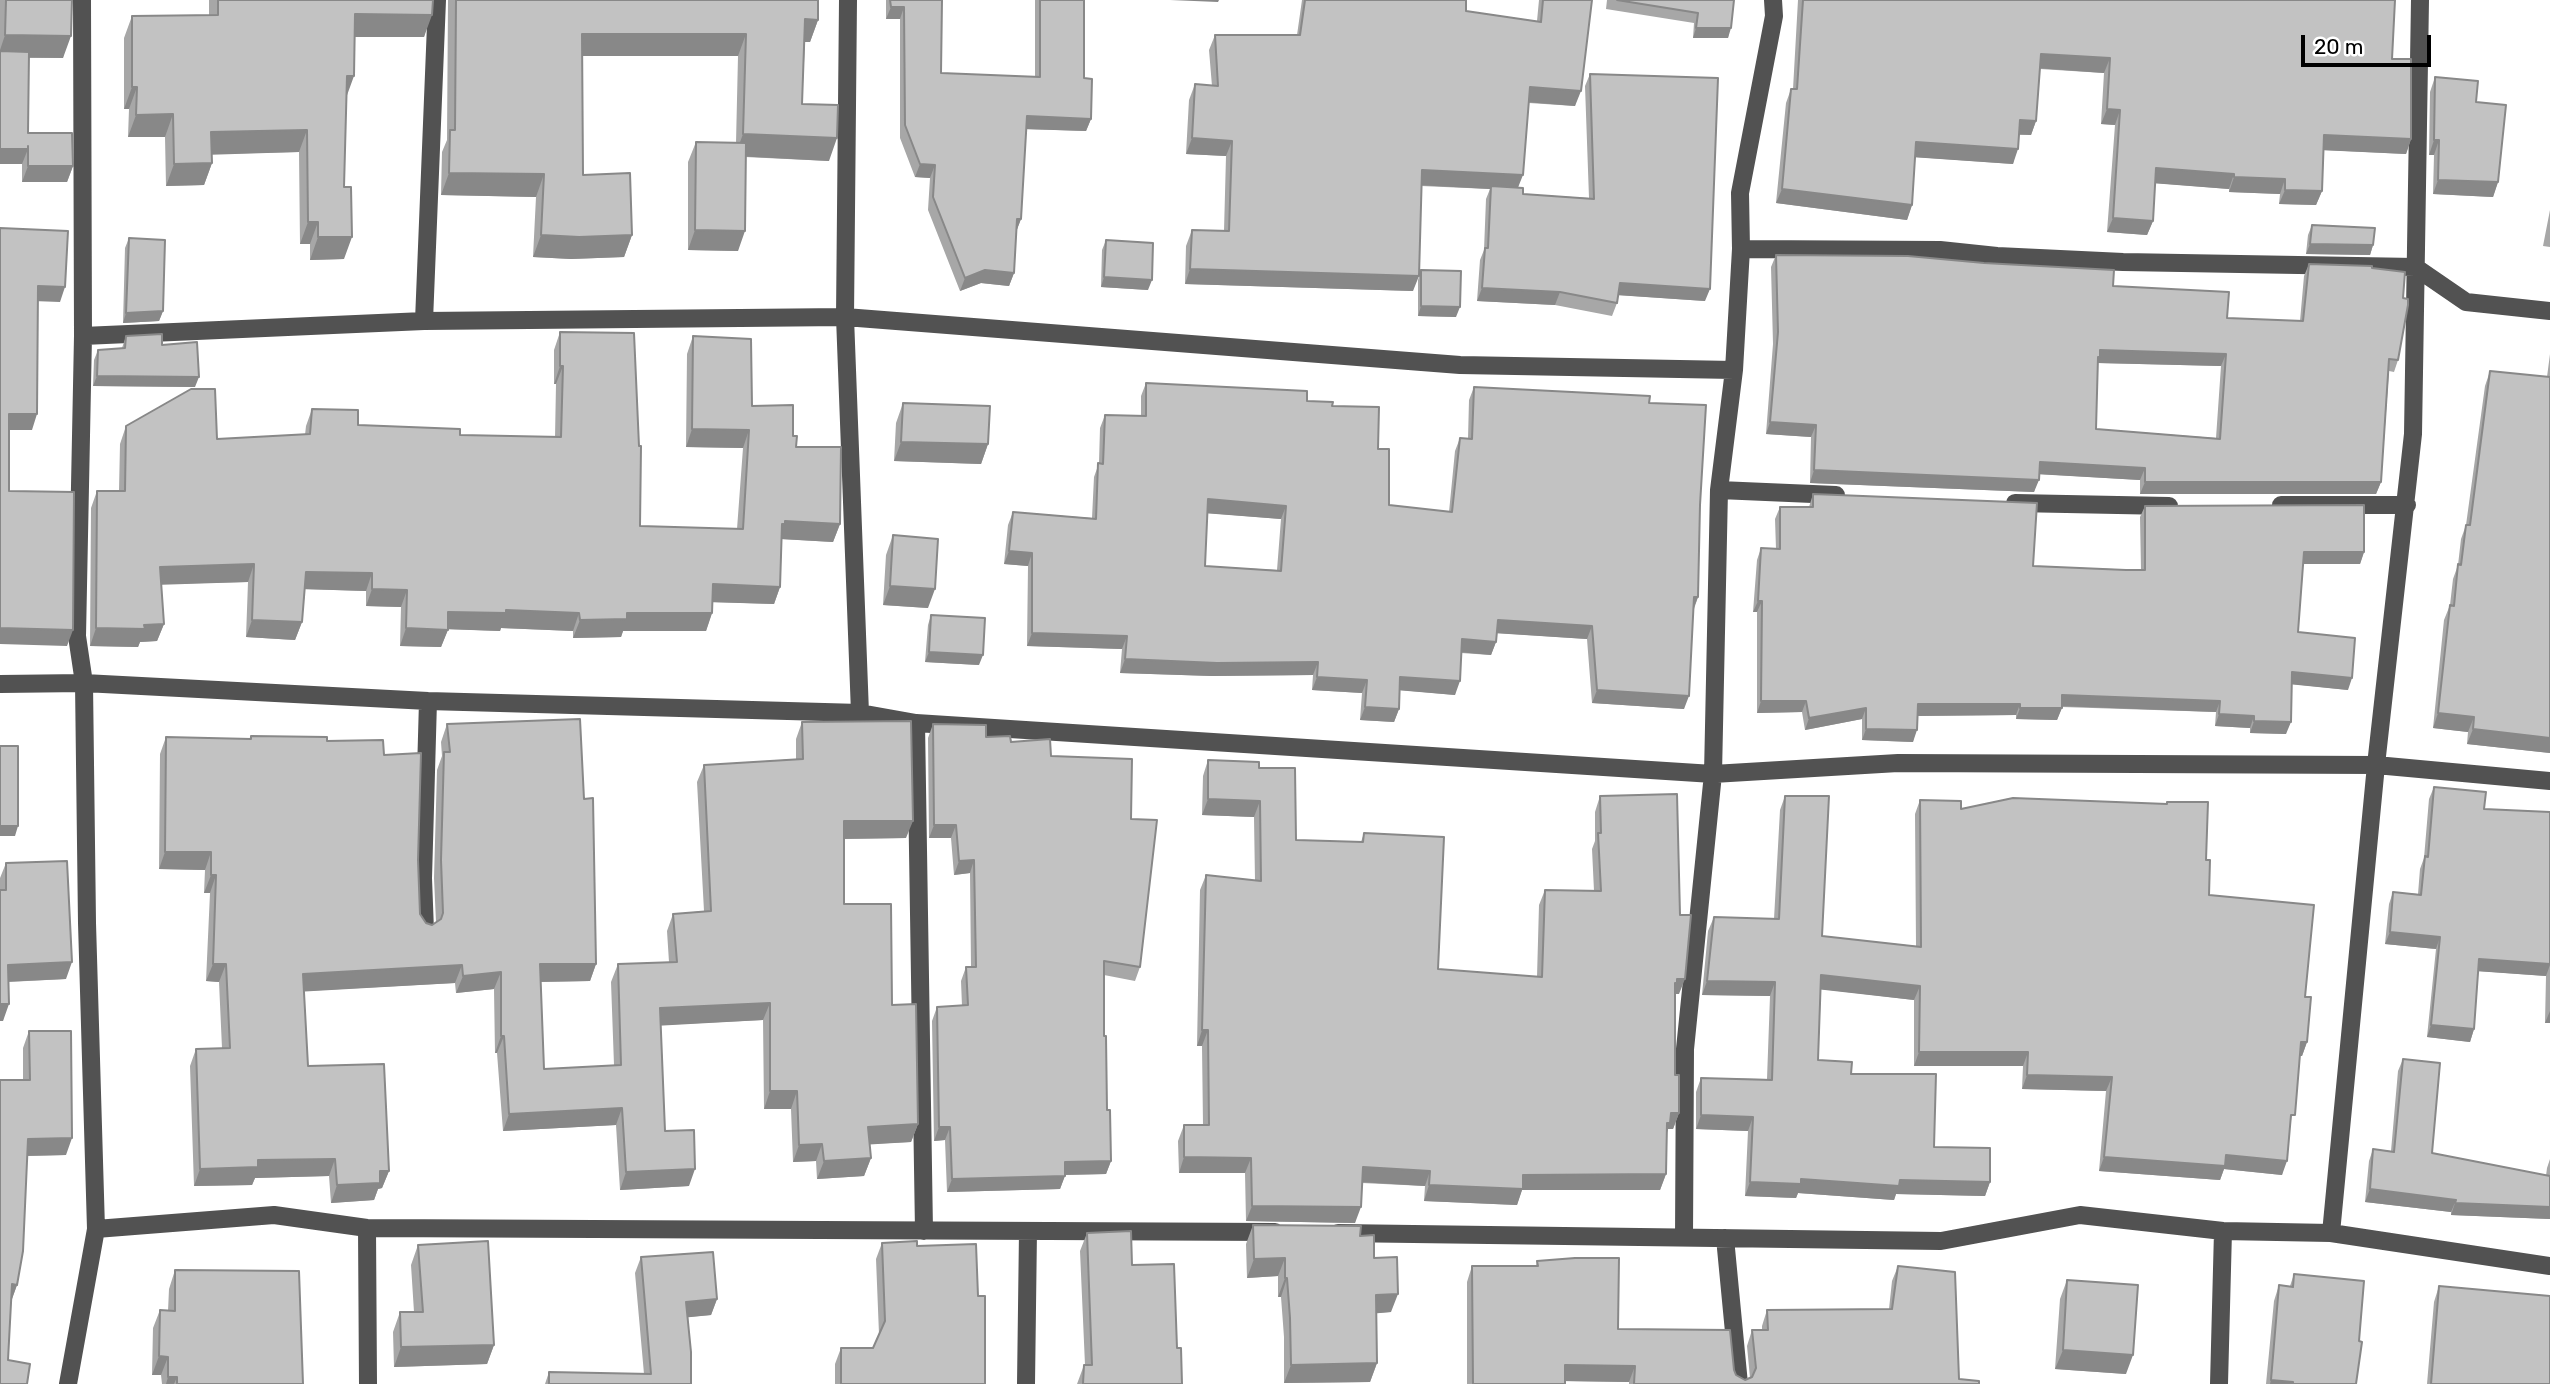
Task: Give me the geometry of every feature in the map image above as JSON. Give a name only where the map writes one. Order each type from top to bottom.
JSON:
[{"type":"street","points":[[68,1384],[96,1229],[87,923],[84,683],[77,636],[83,336],[82,0]]},
{"type":"street","points":[[424,321],[437,0]]},
{"type":"street","points":[[848,0],[845,317],[860,713]]},
{"type":"street","points":[[1684,1237],[1685,1049],[1713,774],[1720,490],[1734,370],[1741,249],[1740,193],[1774,16],[1773,0]]},
{"type":"street","points":[[2332,1233],[2376,765],[2413,434],[2420,0]]},
{"type":"street","points":[[1741,249],[1940,250],[1997,256],[2123,262],[2415,267],[2466,302],[2550,311]]},
{"type":"street","points":[[83,336],[424,321],[845,317],[1460,365],[1734,370]]},
{"type":"street","points":[[1720,490],[1857,496]]},
{"type":"street","points":[[1996,502],[2188,506]]},
{"type":"street","points":[[2270,505],[2407,505]]},
{"type":"street","points":[[0,684],[84,683],[428,701],[860,713],[916,723],[1713,774],[1898,763],[2376,765],[2550,781]]},
{"type":"street","points":[[425,931],[423,878],[428,701]]},
{"type":"street","points":[[916,723],[924,1231]]},
{"type":"street","points":[[96,1229],[274,1214],[367,1228],[1294,1233]]},
{"type":"street","points":[[1322,1233],[1941,1241],[2080,1215],[2223,1231],[2332,1233],[2550,1266]]},
{"type":"street","points":[[367,1228],[368,1384]]},
{"type":"street","points":[[1026,1384],[1028,1231]]},
{"type":"street","points":[[2219,1384],[2223,1231]]},
{"type":"street","points":[[1725,1238],[1739,1384]]},
{"type":"building","points":[[6,0],[72,0],[71,36],[5,35]]},
{"type":"building","points":[[218,0],[433,0],[432,15],[355,14],[354,76],[347,76],[344,187],[351,187],[352,237],[318,237],[318,222],[308,222],[307,130],[211,132],[212,163],[174,164],[173,114],[136,115],[137,87],[132,87],[132,16],[218,15]]},
{"type":"building","points":[[456,0],[818,0],[818,20],[805,19],[802,104],[838,105],[837,138],[743,134],[746,34],[582,34],[583,175],[630,173],[632,235],[541,235],[544,174],[449,173],[450,130],[455,130]]},
{"type":"building","points":[[890,0],[942,0],[941,73],[1040,77],[1040,0],[1084,0],[1084,78],[1092,79],[1091,119],[1027,116],[1021,219],[1017,219],[1014,273],[985,270],[965,278],[933,197],[935,165],[920,164],[905,125],[904,7],[891,7]]},
{"type":"building","points":[[1305,0],[1466,0],[1466,11],[1541,22],[1543,0],[1592,0],[1581,91],[1530,87],[1523,175],[1422,170],[1419,276],[1190,269],[1192,230],[1229,231],[1232,141],[1192,138],[1195,84],[1218,86],[1215,35],[1300,35]]},
{"type":"building","points":[[1617,0],[1734,0],[1731,28],[1696,28],[1698,13]]},
{"type":"building","points":[[1803,0],[2395,0],[2392,59],[2411,59],[2411,139],[2324,135],[2322,191],[2285,190],[2285,179],[2234,177],[2234,174],[2156,168],[2153,221],[2113,218],[2120,110],[2107,109],[2110,58],[2041,54],[2036,121],[2020,120],[2018,149],[1916,142],[1912,205],[1782,189],[1791,89],[1797,89]]},
{"type":"building","points":[[0,51],[29,52],[28,133],[72,133],[73,166],[28,166],[28,149],[0,149]]},
{"type":"building","points":[[1590,74],[1718,78],[1710,289],[1620,283],[1617,303],[1560,292],[1482,288],[1485,248],[1488,248],[1491,186],[1523,188],[1523,194],[1594,199]]},
{"type":"building","points":[[2435,77],[2478,81],[2476,102],[2506,105],[2498,182],[2438,180],[2439,140],[2434,140]]},
{"type":"building","points":[[696,142],[746,143],[745,231],[695,230]]},
{"type":"building","points":[[2312,225],[2375,228],[2373,245],[2310,244]]},
{"type":"building","points":[[0,228],[68,231],[65,287],[38,286],[37,414],[9,414],[9,491],[74,492],[73,630],[0,628]]},
{"type":"building","points":[[129,238],[165,240],[163,311],[126,313]]},
{"type":"building","points":[[1106,240],[1153,243],[1152,280],[1104,277]]},
{"type":"building","points":[[1776,255],[1908,256],[2114,270],[2113,286],[2229,292],[2227,318],[2303,321],[2309,264],[2372,266],[2405,272],[2403,298],[2408,299],[2398,360],[2389,359],[2381,482],[2145,482],[2145,468],[2040,462],[2039,480],[1814,470],[1816,425],[1770,422],[1778,332]],"holes":[[[2100,350],[2226,354],[2220,439],[2096,429]]]},
{"type":"building","points":[[1421,270],[1461,271],[1460,307],[1421,306]]},
{"type":"building","points":[[560,332],[634,333],[641,446],[640,526],[743,529],[749,430],[692,429],[693,336],[751,339],[752,406],[793,405],[793,436],[797,436],[796,447],[841,447],[840,524],[785,521],[785,524],[782,524],[780,587],[713,584],[712,613],[627,613],[627,619],[580,620],[579,613],[506,610],[506,613],[448,612],[448,630],[406,628],[407,590],[372,589],[372,573],[306,572],[302,622],[252,620],[254,564],[160,567],[164,624],[144,625],[145,629],[96,628],[97,491],[125,491],[126,426],[191,389],[215,389],[217,439],[310,434],[312,409],[358,410],[358,425],[460,429],[460,435],[561,437],[563,366],[560,366]]},
{"type":"building","points":[[162,334],[162,345],[197,342],[199,377],[97,376],[98,350],[125,348],[126,336]]},
{"type":"building","points":[[2490,371],[2550,377],[2550,738],[2473,729],[2474,717],[2438,713],[2450,605],[2454,606],[2458,564],[2461,565],[2466,525],[2470,525]]},
{"type":"building","points":[[1146,383],[1307,391],[1307,401],[1333,402],[1332,406],[1379,407],[1378,449],[1389,449],[1389,505],[1452,512],[1460,438],[1472,439],[1474,387],[1650,396],[1649,403],[1706,405],[1698,597],[1694,597],[1689,696],[1597,690],[1592,626],[1498,620],[1496,642],[1462,639],[1460,681],[1400,677],[1399,709],[1365,707],[1367,680],[1317,677],[1318,662],[1217,663],[1125,659],[1127,636],[1032,633],[1032,553],[1009,551],[1013,512],[1096,519],[1098,463],[1103,464],[1105,415],[1146,416]],"holes":[[[1208,499],[1286,506],[1281,571],[1205,566]]]},
{"type":"building","points":[[903,403],[990,406],[988,444],[901,442]]},
{"type":"building","points":[[1813,494],[2037,503],[2033,566],[2126,570],[2145,570],[2145,506],[2364,505],[2364,552],[2304,552],[2298,632],[2355,638],[2352,678],[2292,672],[2291,722],[2254,721],[2254,716],[2219,714],[2220,701],[2062,695],[2062,708],[2020,708],[2020,704],[1918,704],[1917,730],[1866,729],[1866,708],[1809,718],[1806,701],[1761,701],[1762,601],[1758,601],[1761,548],[1780,549],[1780,507],[1813,507]]},
{"type":"building","points":[[893,535],[938,539],[935,589],[890,586]]},
{"type":"building","points":[[931,615],[985,618],[983,655],[929,652]]},
{"type":"building","points":[[580,719],[584,799],[593,798],[596,964],[540,964],[544,1069],[621,1065],[618,964],[677,962],[673,914],[711,911],[704,765],[803,759],[802,722],[911,721],[913,821],[844,821],[844,904],[891,904],[892,1005],[916,1004],[918,1124],[868,1127],[871,1158],[824,1161],[822,1144],[799,1145],[797,1091],[770,1091],[770,1003],[660,1008],[665,1131],[694,1130],[695,1169],[626,1172],[622,1108],[509,1114],[504,1036],[501,1036],[501,972],[463,976],[462,965],[303,974],[308,1066],[384,1064],[389,1171],[380,1171],[380,1183],[337,1185],[335,1159],[258,1160],[258,1167],[200,1169],[196,1049],[230,1048],[226,964],[213,964],[216,875],[211,875],[211,852],[165,852],[166,737],[327,737],[327,741],[383,740],[384,755],[421,753],[418,860],[420,914],[426,923],[432,925],[441,919],[443,913],[441,860],[444,752],[450,752],[447,724]]},
{"type":"building","points":[[933,724],[986,725],[986,737],[1010,736],[1011,742],[1050,739],[1051,756],[1132,759],[1131,819],[1157,820],[1140,967],[1104,961],[1104,1036],[1111,1161],[1065,1162],[1065,1176],[952,1179],[950,1127],[939,1127],[937,1007],[968,1005],[966,967],[976,967],[974,860],[959,861],[956,825],[934,825]]},
{"type":"building","points":[[0,746],[18,746],[18,826],[0,826]]},
{"type":"building","points":[[1208,760],[1259,762],[1259,768],[1295,768],[1296,840],[1363,842],[1364,833],[1444,837],[1438,969],[1542,977],[1545,890],[1601,891],[1598,833],[1601,833],[1600,796],[1677,794],[1680,915],[1691,915],[1685,979],[1677,979],[1675,983],[1675,1075],[1679,1075],[1679,1113],[1671,1113],[1670,1123],[1667,1123],[1666,1174],[1523,1175],[1523,1189],[1429,1185],[1430,1171],[1363,1167],[1361,1207],[1252,1206],[1251,1158],[1184,1157],[1184,1125],[1209,1125],[1208,1030],[1202,1030],[1206,875],[1261,881],[1260,801],[1208,799]]},
{"type":"building","points":[[2434,787],[2486,792],[2484,809],[2550,812],[2550,964],[2479,959],[2474,1029],[2431,1025],[2440,937],[2390,932],[2393,892],[2421,895],[2425,856],[2428,857]]},
{"type":"building","points":[[1785,796],[1829,796],[1822,936],[1921,947],[1920,800],[1961,801],[1961,809],[2013,798],[2167,804],[2208,802],[2206,860],[2210,860],[2209,895],[2314,905],[2305,997],[2311,997],[2307,1042],[2301,1042],[2295,1115],[2291,1115],[2287,1161],[2226,1155],[2225,1166],[2104,1157],[2112,1077],[2027,1075],[2028,1052],[1919,1052],[1920,986],[1821,975],[1818,1060],[1852,1062],[1851,1074],[1936,1074],[1934,1147],[1990,1148],[1990,1182],[1900,1180],[1899,1186],[1801,1179],[1801,1184],[1750,1182],[1753,1117],[1701,1115],[1701,1078],[1772,1080],[1775,982],[1707,981],[1714,917],[1779,919]]},
{"type":"building","points":[[67,861],[72,962],[8,965],[9,1004],[0,1004],[0,890],[6,890],[6,863]]},
{"type":"building","points":[[29,1031],[71,1031],[72,1138],[28,1139],[23,1251],[17,1285],[12,1284],[8,1360],[30,1364],[27,1384],[0,1384],[0,1080],[30,1080]]},
{"type":"building","points":[[2403,1059],[2440,1063],[2432,1153],[2550,1176],[2550,1207],[2455,1203],[2456,1200],[2370,1189],[2373,1149],[2394,1152]]},
{"type":"building","points":[[1253,1225],[1361,1226],[1360,1236],[1374,1235],[1374,1258],[1397,1257],[1398,1294],[1376,1295],[1377,1363],[1291,1365],[1285,1258],[1254,1259]]},
{"type":"building","points":[[1131,1231],[1132,1265],[1174,1264],[1177,1348],[1181,1348],[1182,1384],[1083,1384],[1084,1365],[1092,1365],[1087,1233]]},
{"type":"building","points":[[488,1241],[494,1345],[401,1347],[400,1312],[423,1312],[418,1245]]},
{"type":"building","points":[[917,1241],[917,1246],[976,1244],[978,1296],[985,1296],[985,1384],[841,1384],[841,1348],[873,1348],[885,1321],[882,1243]]},
{"type":"building","points":[[713,1252],[717,1299],[686,1302],[691,1384],[549,1384],[549,1372],[651,1374],[641,1257]]},
{"type":"building","points":[[1619,1258],[1618,1329],[1730,1330],[1734,1370],[1736,1375],[1745,1380],[1752,1377],[1756,1368],[1752,1330],[1768,1330],[1767,1310],[1892,1309],[1898,1266],[1955,1272],[1959,1379],[1979,1381],[1979,1384],[1634,1384],[1635,1366],[1565,1365],[1565,1384],[1473,1384],[1472,1266],[1538,1266],[1537,1261]]},
{"type":"building","points":[[175,1270],[299,1271],[303,1384],[177,1384],[177,1377],[168,1377],[168,1357],[159,1356],[160,1310],[175,1311]]},
{"type":"building","points":[[2294,1274],[2364,1281],[2359,1341],[2362,1342],[2356,1384],[2293,1384],[2271,1380],[2279,1285],[2293,1287]]},
{"type":"building","points":[[2067,1280],[2138,1285],[2133,1355],[2063,1350]]},
{"type":"building","points":[[2439,1286],[2550,1296],[2550,1384],[2431,1384]]}]
